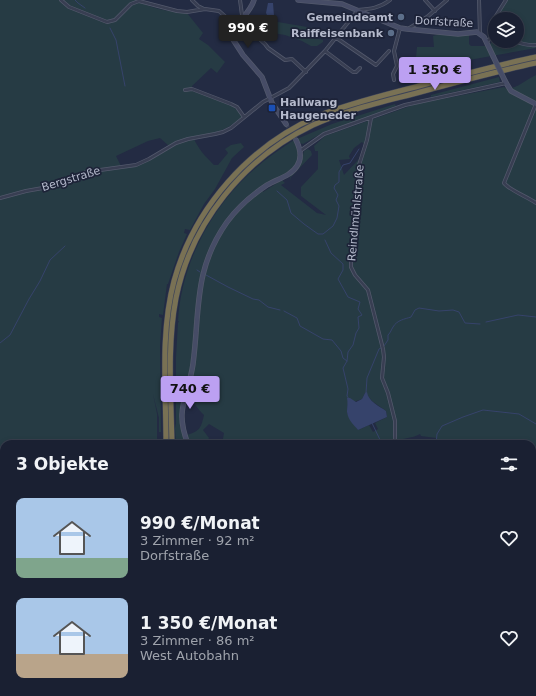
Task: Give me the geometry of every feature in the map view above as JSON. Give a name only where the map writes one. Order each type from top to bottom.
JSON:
[{"type":"highway","points":[[166,440],[166,337],[169,305],[174,280],[185,250],[199,222],[209,206],[233,176],[276,139],[298,126],[326,113],[393,93],[536,57]]},
{"type":"highway","points":[[172,440],[172,330],[176,298],[180,281],[191,251],[205,223],[241,176],[279,145],[300,132],[329,118],[376,104],[536,63]]},
{"type":"street","points":[[61,0],[69,7],[107,22],[115,20],[131,4],[139,0],[177,11],[187,12],[205,9]]},
{"type":"street","points":[[192,0],[198,6],[205,9],[219,11],[236,26]]},
{"type":"street","points":[[240,0],[242,15],[244,17]]},
{"type":"street","points":[[254,0],[250,10],[236,26],[233,34],[233,40],[243,55],[262,77],[270,99],[286,124]]},
{"type":"street","name":"Dorfstraße","points":[[299,0],[335,2],[400,28],[458,34],[473,32],[480,34],[487,41],[505,82]]},
{"type":"street","points":[[358,10],[375,8],[390,0]]},
{"type":"street","points":[[425,0],[435,11]]},
{"type":"street","points":[[407,29],[435,11],[447,0]]},
{"type":"street","points":[[479,0],[480,34]]},
{"type":"street","points":[[498,12],[506,0]]},
{"type":"street","name":"Bergstraße","points":[[0,198],[43,188],[86,172],[136,165],[150,159],[176,143],[223,132],[231,128],[270,99],[289,88],[325,51],[358,10]]},
{"type":"street","name":"Dorfstraße","points":[[394,80],[393,74],[397,66],[394,51],[400,28]]},
{"type":"street","points":[[255,35],[268,48],[285,60],[292,59],[306,72]]},
{"type":"street","points":[[335,37],[376,64],[389,51]]},
{"type":"street","points":[[524,44],[532,46],[536,44]]},
{"type":"street","points":[[325,51],[353,72],[356,72],[360,68]]},
{"type":"street","points":[[300,150],[324,134],[382,113],[414,103],[505,82],[508,88],[515,94],[536,104],[504,183],[508,187],[536,203]]},
{"type":"street","points":[[185,90],[192,89],[231,104],[237,107],[244,117]]},
{"type":"street","name":"Reindlmühlstraße","points":[[371,118],[367,140],[359,165],[355,202],[356,224],[351,267],[355,275],[368,290],[384,357],[382,378],[388,393],[395,420],[395,440]]},
{"type":"street","points":[[186,440],[182,429],[181,414],[193,365],[199,291],[206,261],[218,235],[236,211],[260,190],[295,168],[300,159],[300,150],[296,140]]},
{"type":"shaded area","points":[[0,0],[138,0],[155,8],[187,13],[203,33],[199,39],[208,45],[225,62],[217,73],[211,68],[192,86],[192,91],[221,100],[235,108],[240,113],[242,118],[221,131],[187,139],[169,146],[160,138],[148,141],[116,156],[121,166],[91,170],[41,188],[16,192],[0,198]]},
{"type":"shaded area","points":[[507,0],[536,0],[536,48],[469,60],[414,78],[417,47],[434,47],[433,36],[469,34],[469,44],[471,46],[488,45],[488,48],[524,48],[524,12],[499,12]]},
{"type":"shaded area","points":[[272,21],[313,28],[311,37],[323,40],[323,42],[317,46],[311,46],[285,35],[267,32]]},
{"type":"shaded area","points":[[536,75],[536,440],[436,440],[436,438],[421,436],[420,434],[400,440],[223,440],[224,433],[209,424],[203,430],[209,438],[208,440],[189,440],[187,435],[195,432],[199,428],[204,415],[187,396],[184,395],[180,408],[180,426],[185,440],[176,440],[176,357],[178,321],[180,300],[185,279],[200,240],[210,221],[222,204],[250,173],[266,159],[294,140],[298,148],[298,160],[295,165],[285,174],[263,186],[263,192],[282,180],[285,183],[281,185],[317,213],[326,215],[301,196],[301,187],[318,169],[318,151],[315,151],[314,146],[325,136],[416,104],[504,87],[507,89]],"holes":[[[362,142],[364,144],[360,158],[344,175],[339,160],[350,159],[349,156],[354,148]],[[365,393],[372,401],[386,411],[387,417],[375,423],[378,429],[373,432],[369,425],[358,430],[347,413],[348,404],[362,399]]]},
{"type":"shaded area","points":[[499,77],[500,82],[431,97],[431,95]]},
{"type":"shaded area","points":[[395,104],[396,106],[353,123],[324,132],[303,144],[297,139],[332,124]]},
{"type":"shaded area","points":[[194,139],[200,150],[214,165],[218,165],[228,153],[225,149],[231,145],[241,143],[244,147],[232,158],[190,230],[185,229],[184,233],[187,234],[167,284],[163,315],[159,314],[159,317],[162,318],[160,346],[161,432],[159,432],[159,418],[153,394],[157,414],[157,440],[0,440],[0,200],[17,194],[48,189],[91,172],[135,166],[180,143]]},
{"type":"shaded area","points":[[308,149],[311,151],[312,155],[291,177],[291,181],[290,175],[302,159],[304,151]]},
{"type":"water","points":[[268,3],[273,3],[273,18],[266,13]]},
{"type":"water","points":[[367,392],[372,401],[386,411],[387,417],[358,430],[351,422],[348,415],[347,398],[350,398],[356,402],[362,399]]},
{"type":"waterway","points":[[75,0],[85,8]]},
{"type":"waterway","points":[[110,28],[116,40],[125,86]]},
{"type":"waterway","points":[[277,191],[287,200],[291,213],[318,234],[323,234],[333,226],[337,218],[339,206],[336,200],[338,195],[334,188],[339,182],[339,172],[343,165],[350,163],[359,149]]},
{"type":"waterway","points":[[325,240],[331,253],[343,264],[343,270],[338,279],[348,297],[360,302],[358,309],[362,315],[358,317],[359,328],[353,345],[348,352],[347,361],[343,368],[348,389],[347,396],[349,399]]},
{"type":"waterway","points":[[0,343],[10,335],[50,260],[65,246]]},
{"type":"waterway","points":[[206,275],[253,299],[259,300],[268,307],[280,310]]},
{"type":"waterway","points":[[384,346],[388,340],[388,335],[395,325],[401,320],[411,317],[415,310],[419,308],[439,311],[453,310],[459,312],[465,323],[480,324]]},
{"type":"waterway","points":[[284,311],[297,318],[300,326],[323,339],[332,340],[341,351],[343,358],[347,361]]},
{"type":"waterway","points":[[486,322],[518,315],[536,317]]},
{"type":"waterway","points":[[366,393],[367,378],[379,349],[381,348]]},
{"type":"waterway","points":[[436,440],[437,434],[442,426],[483,410],[519,414],[536,424]]},
{"type":"waterway","points":[[372,423],[380,440]]},
{"type":"tunnel","points":[[286,124],[296,140]]},
{"type":"place","name":"Gemeindeamt","points":[[401,17]]},
{"type":"place","name":"Raiffeisenbank","points":[[391,33]]},
{"type":"place","name":"Hallwang Haugeneder","points":[[272,108]]}]
